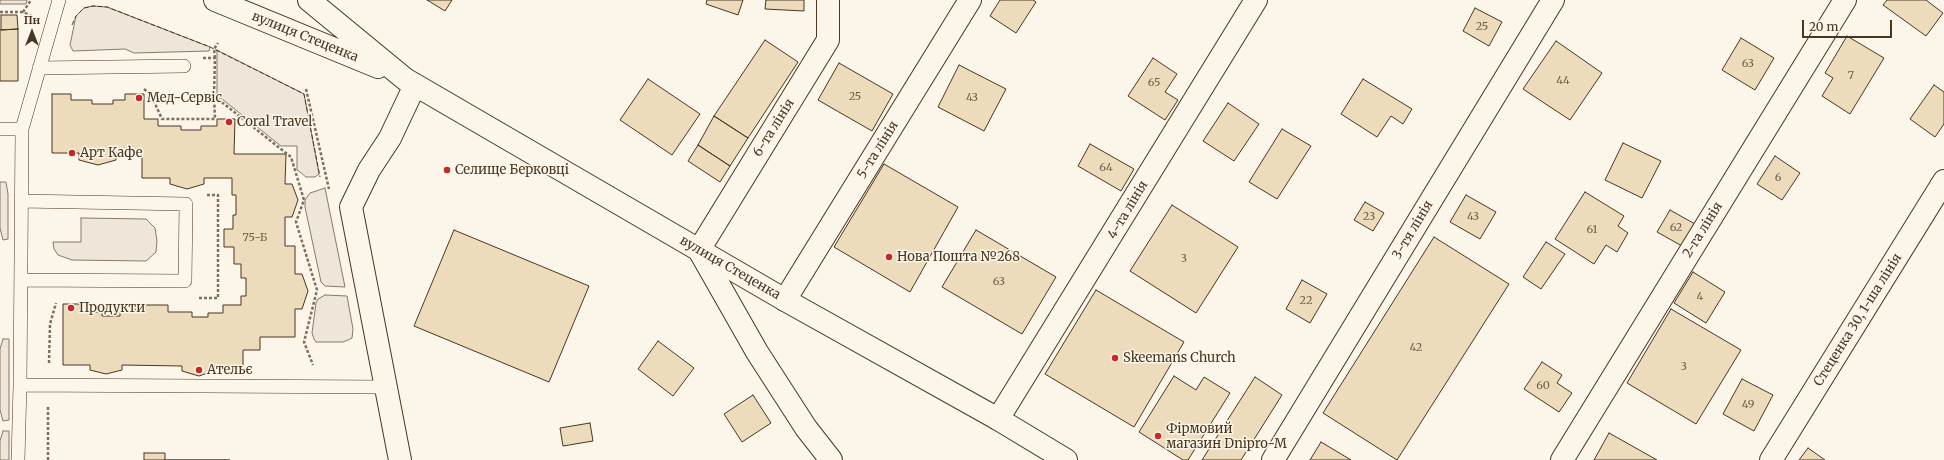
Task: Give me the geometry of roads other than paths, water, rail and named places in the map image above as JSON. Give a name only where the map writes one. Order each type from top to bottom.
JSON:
[{"type":"street","name":"вулиця Стеценка","points":[[215,0],[396,73]]},
{"type":"street","name":"вулиця Стеценка","points":[[309,0],[396,73],[415,85],[785,300],[998,419],[1066,460]]},
{"type":"street","name":"6-та лінія","points":[[699,250],[828,40],[828,0]]},
{"type":"street","name":"5-та лінія","points":[[785,300],[970,0]]},
{"type":"street","name":"4-та лінія","points":[[998,419],[1256,0]]},
{"type":"street","name":"3-тя лінія","points":[[1273,460],[1553,0]]},
{"type":"street","name":"2-га лінія","points":[[1562,460],[1845,0]]},
{"type":"street","points":[[400,460],[351,207],[369,170],[390,138],[415,85]]},
{"type":"street","name":"Стеценка 30, 1-ша лінія","points":[[1771,460],[1944,181]]},
{"type":"street","points":[[699,250],[757,352],[806,428],[831,460]]},
{"type":"lane","points":[[18,460],[22,129],[59,0]]},
{"type":"lane","points":[[39,68],[184,66]]},
{"type":"lane","points":[[0,129],[22,129]]},
{"type":"lane","points":[[21,201],[186,204],[185,281],[21,280]]},
{"type":"lane","points":[[20,385],[386,387]]},
{"type":"place","name":"Мед-Сервіс","points":[[139,98]]},
{"type":"place","name":"Coral Travel","points":[[229,122]]},
{"type":"place","name":"Арт Кафе","points":[[72,153]]},
{"type":"place","name":"Селище Берковці","points":[[447,170]]},
{"type":"place","name":"Нова Пошта №268","points":[[889,257]]},
{"type":"place","name":"Продукти","points":[[71,308]]},
{"type":"place","name":"Skeemans Church","points":[[1115,358]]},
{"type":"place","name":"Ательє","points":[[199,370]]},
{"type":"place","name":"Фірмовий магазин Dnipro-M","points":[[1158,436]]}]
